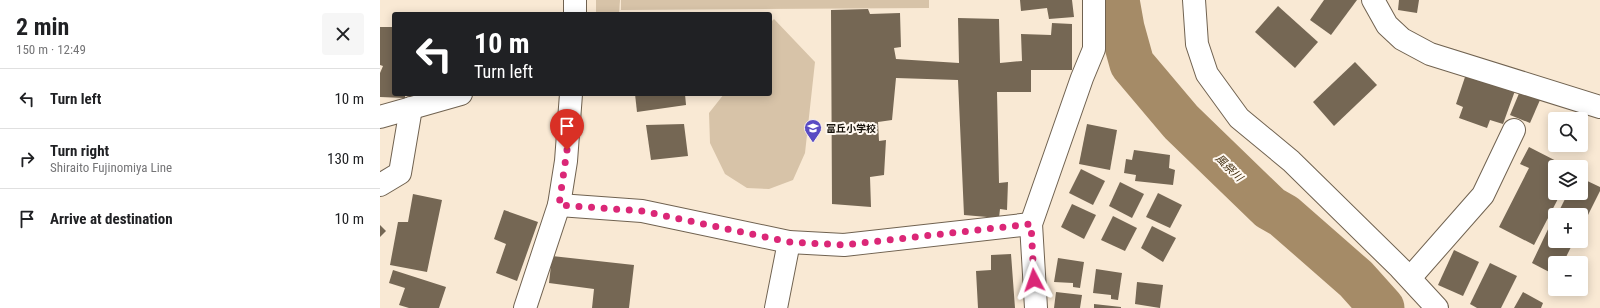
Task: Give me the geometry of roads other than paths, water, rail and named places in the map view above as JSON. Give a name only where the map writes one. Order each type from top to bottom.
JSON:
[{"type":"street","points":[[575,0],[575,12]]},
{"type":"street","points":[[1036,308],[1031,224],[1082,78],[1094,49],[1094,0]]},
{"type":"street","points":[[1194,0],[1197,44],[1207,74],[1239,118],[1291,161],[1410,278],[1437,308]]},
{"type":"street","points":[[1373,0],[1388,25],[1402,39],[1430,54],[1600,107]]},
{"type":"street","points":[[380,117],[454,96]]},
{"type":"street","points":[[525,308],[559,205],[566,161],[571,96]]},
{"type":"street","points":[[380,185],[400,173],[411,108]]},
{"type":"street","points":[[1410,278],[1483,195],[1514,130]]},
{"type":"street","points":[[559,205],[642,211],[789,242],[844,245],[1031,224]]},
{"type":"street","points":[[776,308],[789,242]]},
{"type":"waterway","name":"風祭川","points":[[1117,0],[1122,28],[1132,64],[1181,122],[1270,208],[1284,216],[1356,279],[1382,308]]},
{"type":"place","name":"富丘小学校","points":[[813,143]]}]
